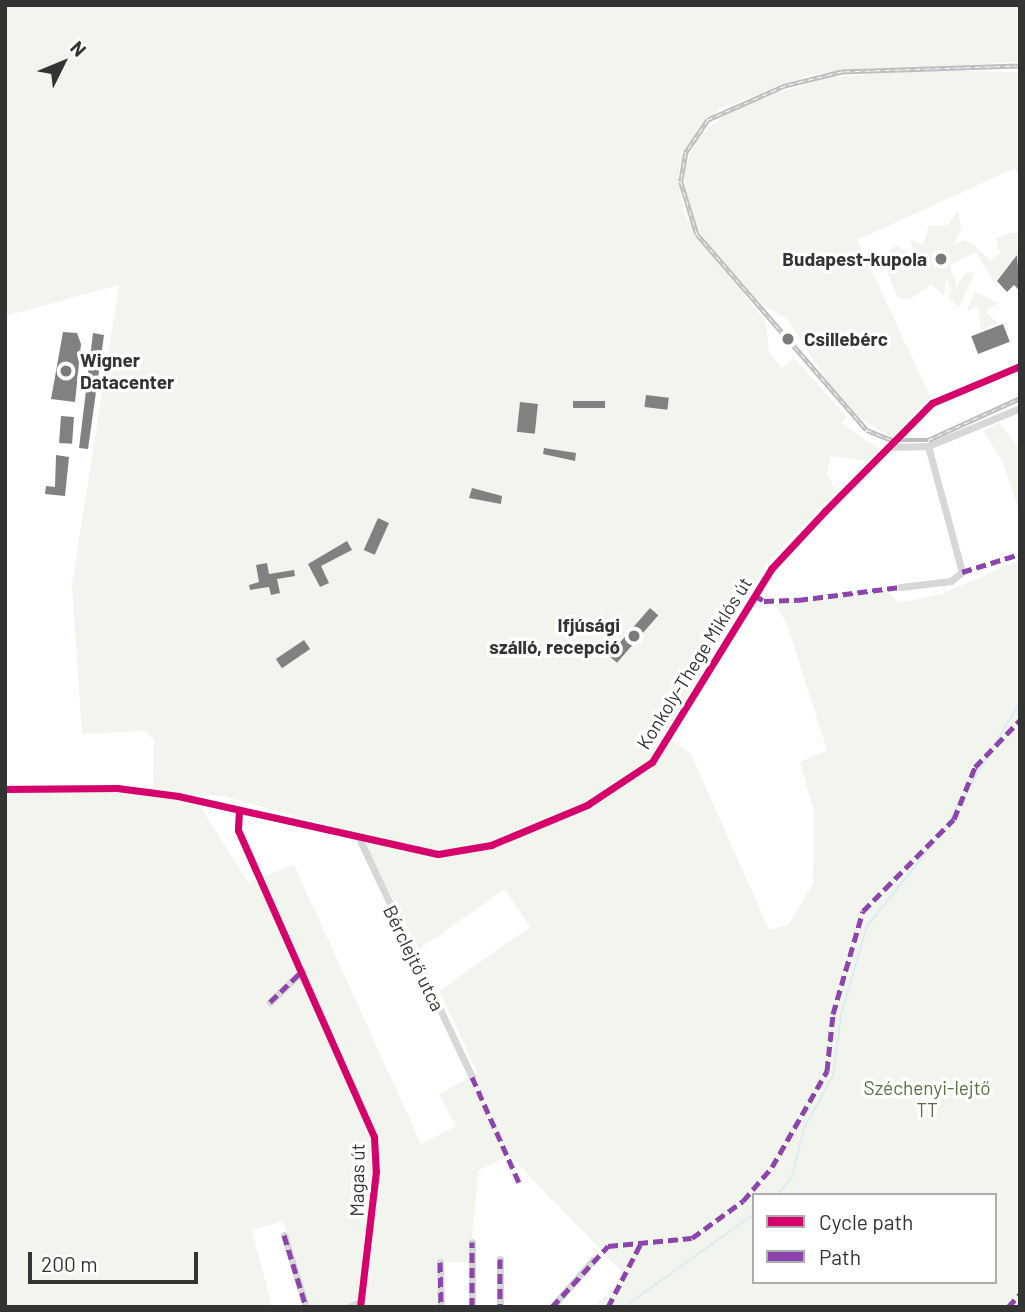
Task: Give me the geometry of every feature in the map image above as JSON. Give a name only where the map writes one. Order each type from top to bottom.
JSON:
[{"type":"street","name":"Konkoly-Thege Miklós út","points":[[5,789],[117,788],[239,810],[422,853],[466,852],[629,782],[659,751],[775,563],[934,401],[1020,366]]},
{"type":"street","points":[[888,447],[928,446],[1020,408]]},
{"type":"street","points":[[900,587],[951,581],[962,572],[928,446]]},
{"type":"street","name":"Magas út","points":[[239,810],[238,830],[308,983],[374,1138],[373,1207],[360,1305]]},
{"type":"street","name":"Bérclejtő utca","points":[[359,838],[472,1077]]},
{"type":"street","points":[[270,1002],[296,981],[302,971]]},
{"type":"street","points":[[296,981],[308,983]]},
{"type":"street","points":[[284,1235],[306,1307]]},
{"type":"street","points":[[472,1242],[472,1307]]},
{"type":"street","points":[[500,1259],[500,1307]]},
{"type":"street","points":[[552,1307],[593,1260]]},
{"type":"street","points":[[440,1262],[440,1307]]},
{"type":"street","points":[[349,1307],[360,1305]]},
{"type":"green space","name":"Széchenyi-lejtő TT","points":[[5,5],[1020,5],[1020,62],[812,74],[719,109],[685,148],[678,175],[684,214],[766,323],[769,352],[782,368],[794,358],[847,417],[842,423],[879,449],[866,461],[831,456],[827,473],[836,492],[767,563],[664,735],[691,754],[769,930],[788,925],[813,884],[814,811],[800,762],[827,750],[787,624],[775,605],[885,589],[898,603],[942,594],[1020,560],[1020,1307],[593,1307],[627,1277],[510,1156],[479,1170],[469,1263],[439,1262],[439,1307],[308,1307],[283,1221],[252,1230],[272,1307],[5,1307],[5,784],[153,788],[154,740],[146,731],[82,734],[72,584],[119,285],[5,316]],"holes":[[[192,794],[223,796],[359,834],[419,949],[505,889],[530,927],[439,991],[478,1073],[439,1094],[456,1126],[421,1144],[294,865],[248,882]]]},
{"type":"green space","points":[[933,70],[1020,72],[1020,178],[1015,168],[857,240],[930,396],[892,438],[846,410],[787,319],[751,297],[705,241],[687,210],[684,171],[698,136],[737,106],[829,77]]},
{"type":"green space","points":[[958,210],[961,228],[953,246],[963,240],[973,244],[990,261],[1000,253],[996,238],[1011,232],[1019,234],[1020,252],[994,283],[976,252],[950,265],[957,288],[964,274],[975,272],[959,307],[948,297],[952,291],[946,276],[944,296],[931,285],[909,300],[898,297],[887,272],[890,251],[894,245],[913,253],[911,240],[923,244],[929,226],[948,225]]},
{"type":"green space","points":[[975,292],[998,303],[985,312],[998,323],[981,330],[978,306],[966,312]]},
{"type":"green space","points":[[999,423],[1020,450],[1020,514],[1002,460],[983,431]]},
{"type":"building","points":[[1017,255],[1020,291],[1014,285],[1007,292],[997,281]]},
{"type":"building","points":[[1003,324],[1010,342],[978,354],[971,336]]},
{"type":"building","name":"Wigner Datacenter","points":[[63,332],[77,333],[81,344],[75,402],[51,399]]},
{"type":"building","points":[[93,333],[104,335],[88,449],[79,448]]},
{"type":"building","points":[[646,395],[669,398],[667,410],[645,407]]},
{"type":"building","points":[[573,401],[605,401],[605,408],[573,408]]},
{"type":"building","points":[[520,402],[538,404],[535,434],[517,432]]},
{"type":"building","points":[[61,416],[74,417],[72,444],[59,443]]},
{"type":"building","points":[[544,448],[576,453],[575,461],[543,454]]},
{"type":"building","points":[[56,455],[69,457],[65,496],[45,494],[46,486],[55,487]]},
{"type":"building","points":[[472,488],[502,496],[501,504],[469,498]]},
{"type":"building","points":[[378,518],[389,523],[375,555],[364,550]]},
{"type":"building","points":[[347,541],[352,550],[321,566],[329,583],[320,587],[308,564]]},
{"type":"building","points":[[267,563],[269,574],[294,570],[295,576],[277,579],[280,593],[271,595],[269,587],[250,590],[249,585],[259,582],[256,565]]},
{"type":"building","name":"Ifjúsági szálló, recepció","points":[[650,608],[658,615],[617,663],[609,656]]},
{"type":"building","points":[[304,640],[310,649],[282,668],[276,659]]},
{"type":"waterway","points":[[779,1193],[792,1177],[804,1128],[833,1076],[841,1015],[867,926],[941,834],[1020,702]]},
{"type":"waterway","points":[[624,1307],[752,1215]]},
{"type":"railway","points":[[1020,66],[842,72],[785,86],[708,120],[686,153],[681,182],[697,234],[867,430],[892,440],[928,440],[1020,398]]},
{"type":"marked path","points":[[962,572],[1020,554]]},
{"type":"marked path","points":[[754,595],[764,601],[798,600],[900,587]]},
{"type":"marked path","points":[[552,1307],[608,1246],[692,1238],[743,1201],[772,1167],[827,1071],[833,1014],[863,911],[954,819],[975,767],[1020,720]]},
{"type":"marked path","points":[[270,1002],[302,971]]},
{"type":"marked path","points":[[472,1077],[520,1185]]},
{"type":"marked path","points":[[284,1235],[306,1307]]},
{"type":"marked path","points":[[472,1242],[472,1307]]},
{"type":"marked path","points":[[608,1307],[640,1245]]},
{"type":"marked path","points":[[500,1259],[500,1307]]},
{"type":"marked path","points":[[440,1262],[441,1307]]},
{"type":"marked path","points":[[1008,1307],[1020,1294]]},
{"type":"cycle path","points":[[5,789],[117,788],[178,796],[438,854],[491,845],[587,805],[652,762],[771,569],[825,511],[932,403],[1020,366]]},
{"type":"cycle path","points":[[239,810],[238,830],[374,1137],[376,1171],[360,1307]]},
{"type":"place","name":"Budapest-kupola","points":[[941,259]]},
{"type":"place","name":"Csillebérc","points":[[788,339]]},
{"type":"place","name":"Wigner Datacenter","points":[[66,371]]},
{"type":"place","name":"Ifjúsági szálló, recepció","points":[[634,636]]}]
